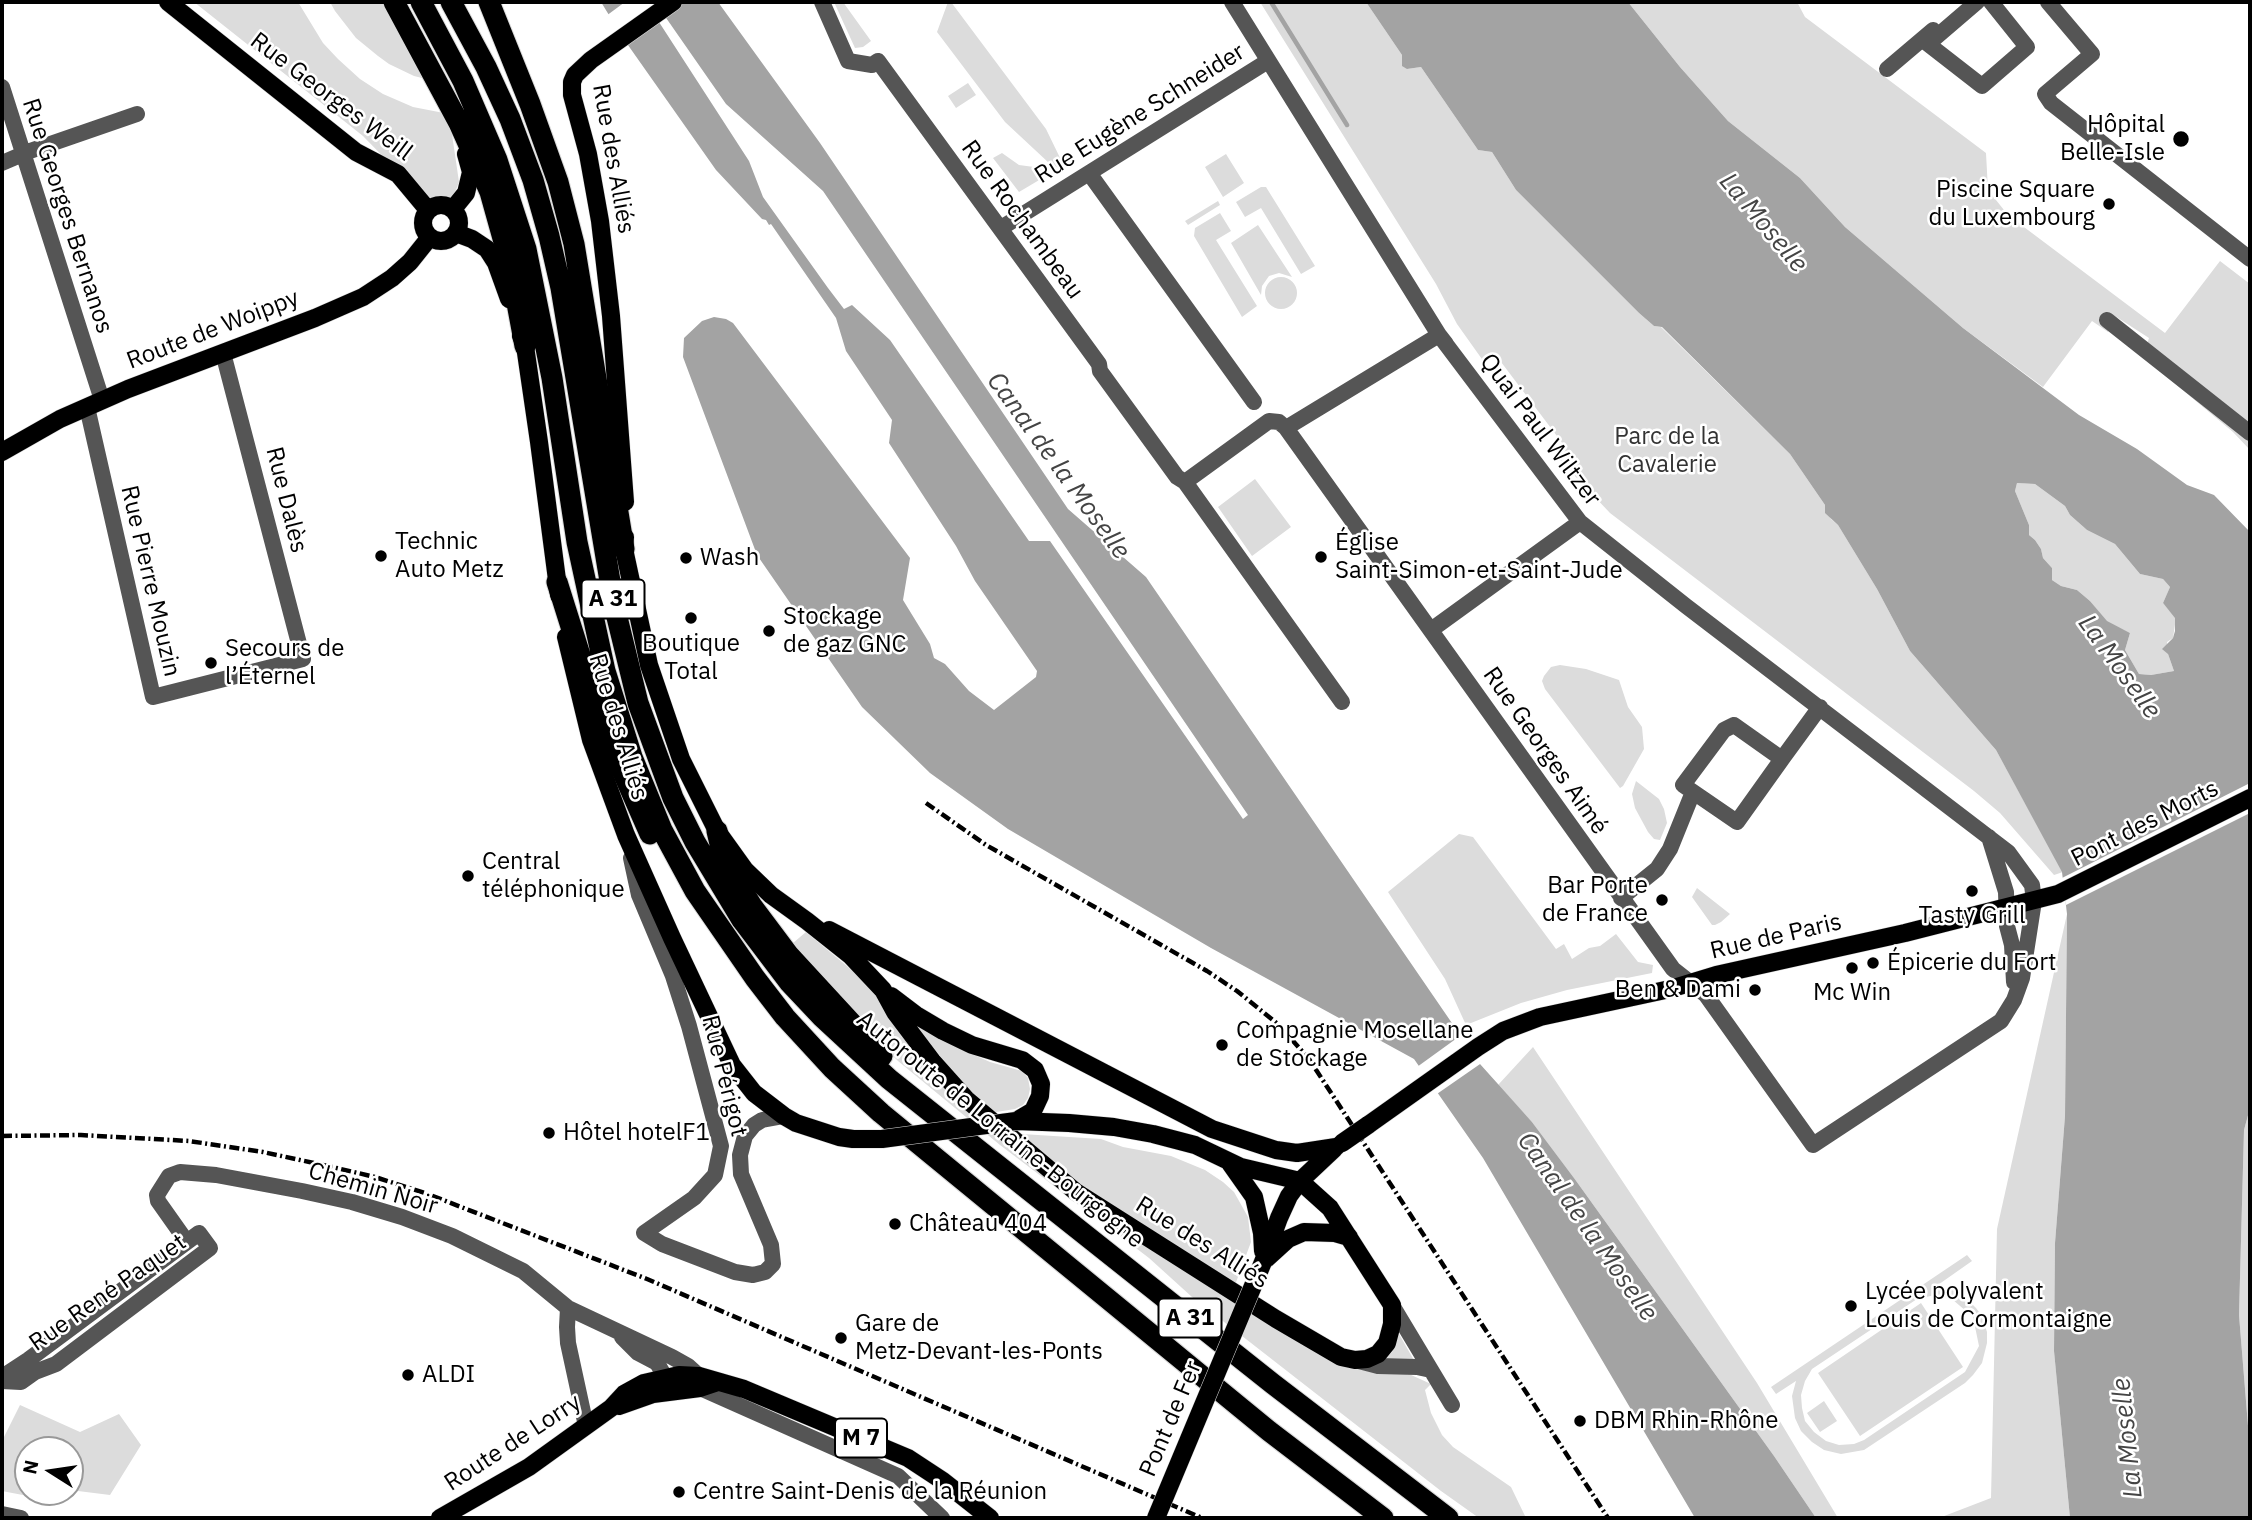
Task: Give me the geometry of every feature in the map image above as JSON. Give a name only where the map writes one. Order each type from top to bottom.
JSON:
[{"type":"highway","points":[[394,2],[459,123],[490,192],[509,260],[525,346]]},
{"type":"highway","name":"A 31","points":[[421,2],[463,81],[497,160],[526,249],[552,378],[577,542],[605,671],[632,757],[662,830],[695,891],[785,1017],[832,1068],[890,1121],[1269,1431],[1383,1518]]},
{"type":"highway","name":"Autoroute de Lorraine-Bourgogne","points":[[450,2],[486,67],[510,119],[550,236],[601,533],[623,646],[638,703],[673,797],[695,842],[742,920],[789,982],[853,1047],[934,1115],[1273,1384],[1448,1518]]},
{"type":"highway","points":[[474,2],[530,104]]},
{"type":"highway","points":[[489,2],[558,182],[575,244],[624,548]]},
{"type":"highway","points":[[557,582],[602,725],[659,854],[708,934],[755,978]]},
{"type":"highway","points":[[717,831],[724,862],[752,906],[788,954],[883,1058],[918,1088],[934,1115]]},
{"type":"main road","name":"Rue Georges Weill","points":[[168,2],[356,152],[398,174],[428,210]]},
{"type":"main road","name":"Rue des Alliés","points":[[673,2],[591,60],[575,75],[572,95],[588,154],[602,235],[626,516],[624,548],[649,665],[681,759],[717,831],[745,870],[771,895],[851,956],[883,990],[895,1012],[932,1061],[966,1099],[1067,1185],[1327,1350],[1355,1360]]},
{"type":"main road","points":[[453,209],[466,193],[471,172],[459,123]]},
{"type":"main road","points":[[438,205],[453,209],[458,218],[456,233],[444,241],[430,237],[423,227],[428,210],[438,205]]},
{"type":"main road","name":"Rue des Alliés","points":[[456,233],[487,249],[496,263],[525,346],[557,582],[571,663],[592,740],[626,835],[672,937],[732,1065],[754,1093],[784,1116],[809,1129],[839,1137],[882,1139],[1016,1121],[1103,1126],[1153,1134],[1195,1145],[1230,1163]]},
{"type":"main road","name":"Route de Woippy","points":[[2,452],[94,403],[306,322],[363,296],[401,270],[430,237]]},
{"type":"main road","name":"Pont des Morts","points":[[2061,893],[2250,798]]},
{"type":"main road","name":"Rue de Paris","points":[[1339,1145],[1503,1031],[1540,1017],[1670,989],[2061,893]]},
{"type":"main road","name":"Rue des Alliés","points":[[807,921],[844,936],[1212,1129],[1276,1150],[1297,1153],[1339,1145]]},
{"type":"main road","points":[[883,990],[943,1031],[972,1045],[1022,1060],[1035,1070],[1041,1084],[1040,1096],[1033,1111],[1016,1121]]},
{"type":"main road","points":[[1263,1262],[1279,1218],[1300,1181],[1339,1145]]},
{"type":"main road","points":[[1230,1163],[1300,1181],[1329,1208],[1349,1237],[1392,1305],[1392,1324],[1387,1343],[1378,1354],[1355,1360]]},
{"type":"main road","points":[[1230,1163],[1255,1197],[1262,1233],[1263,1262]]},
{"type":"main road","name":"Rue des Alliés","points":[[1263,1262],[1288,1239],[1304,1232],[1335,1233],[1349,1237]]},
{"type":"main road","name":"Pont de Fer","points":[[1156,1518],[1263,1262]]},
{"type":"main road","name":"Route de Lorry","points":[[440,1518],[516,1476],[611,1408],[624,1394],[644,1383],[699,1382],[718,1382],[744,1389],[908,1458],[943,1481],[990,1518]]},
{"type":"street","name":"Rue Rochambeau","points":[[822,2],[848,61],[872,65],[878,61],[1099,364],[1107,382],[1177,477],[1185,482],[1342,702]]},
{"type":"street","points":[[1185,482],[1269,421],[1279,422],[1286,428],[1439,335],[1232,2]]},
{"type":"street","points":[[1887,69],[1968,2]]},
{"type":"street","points":[[1977,2],[1928,44],[1982,86],[2028,47],[1991,2]]},
{"type":"street","points":[[2048,2],[2092,54],[2045,94],[2051,103],[2250,259]]},
{"type":"street","name":"Rue Eugène Schneider","points":[[1001,228],[1268,61]]},
{"type":"street","name":"Rue Georges Bernanos","points":[[2,86],[94,403]]},
{"type":"street","points":[[2,163],[136,114]]},
{"type":"street","points":[[1089,173],[1254,402]]},
{"type":"street","points":[[2107,320],[2250,433]]},
{"type":"street","name":"Quai Paul Wiltzer","points":[[1439,335],[1580,522],[2008,852],[2032,885],[2034,901]]},
{"type":"street","name":"Rue Dalès","points":[[223,353],[303,659]]},
{"type":"street","name":"Rue Pierre Mouzin","points":[[94,403],[153,697],[303,659]]},
{"type":"street","name":"Rue Georges Aimé","points":[[1286,428],[1672,969],[1691,982],[1712,1003],[1813,1144],[2001,1021],[2014,1000]]},
{"type":"street","points":[[1431,630],[1580,522]]},
{"type":"street","points":[[1782,759],[1739,727],[1729,726],[1683,785],[1737,822],[1820,707]]},
{"type":"street","points":[[1621,898],[1657,869],[1666,855],[1693,792]]},
{"type":"street","name":"Rue Périgot","points":[[626,835],[639,895],[673,976],[721,1146],[715,1175],[694,1198],[644,1233],[662,1244],[735,1272],[753,1275],[765,1272],[773,1264],[771,1245],[741,1174],[740,1155],[745,1136],[754,1125],[762,1120],[784,1116]]},
{"type":"street","points":[[1989,837],[2005,889],[2007,926],[2014,969],[2014,1000]]},
{"type":"street","points":[[2014,1000],[2022,978],[2034,901]]},
{"type":"street","name":"Chemin Noir","points":[[157,1195],[169,1176],[180,1172],[194,1172],[352,1202],[452,1236],[523,1271],[568,1308],[688,1366],[699,1382],[898,1476],[942,1518]]},
{"type":"street","name":"Rue René Paquet","points":[[157,1195],[158,1201],[187,1242]]},
{"type":"street","name":"Rue René Paquet","points":[[199,1233],[210,1248],[56,1364],[35,1372],[21,1382],[2,1379],[199,1233]]},
{"type":"street","points":[[1392,1305],[1452,1405]]},
{"type":"street","points":[[568,1308],[568,1343],[586,1426]]},
{"type":"street","name":"Chemin Noir","points":[[615,1330],[638,1353],[657,1363],[669,1384]]},
{"type":"street","points":[[1355,1360],[1378,1366],[1431,1370]]},
{"type":"street","points":[[2,1514],[21,1518]]},
{"type":"green space","points":[[194,2],[298,2],[323,43],[360,79],[383,94],[413,107],[449,114],[459,182],[445,206],[434,202],[424,203],[363,136]]},
{"type":"green space","points":[[330,2],[388,2],[434,81],[414,76],[378,56],[356,38]]},
{"type":"green space","points":[[834,2],[843,2],[871,41],[863,47],[855,48]]},
{"type":"green space","points":[[948,2],[951,2],[1046,129],[1063,164],[1058,168],[1049,163],[1005,122],[937,32]]},
{"type":"green space","name":"Parc de la Cavalerie","points":[[1260,2],[1366,2],[1402,55],[1407,69],[1421,67],[1478,150],[1492,152],[1516,190],[1639,313],[1654,326],[1661,327],[1790,454],[1877,589],[1910,651],[1996,750],[2063,872],[2054,875],[2000,813],[1974,791],[1610,513],[1557,457],[1566,448],[1495,354],[1484,362],[1457,324],[1436,284]]},
{"type":"green space","points":[[1628,2],[1797,2],[1805,17],[1986,153],[1988,190],[2008,215],[2165,333],[2220,261],[2250,284],[2250,450],[2233,432],[2143,357],[2149,338],[2115,316],[2118,319],[2108,332],[2092,321],[2043,387],[1963,328],[1845,227],[1800,178],[1728,121]]},
{"type":"green space","points":[[968,83],[976,95],[956,108],[948,96]]},
{"type":"green space","points":[[1002,153],[1019,165],[1051,173],[1019,192],[993,158]]},
{"type":"green space","points":[[1226,154],[1244,183],[1223,197],[1205,167]]},
{"type":"green space","points":[[1261,187],[1266,187],[1315,266],[1301,274],[1261,208],[1245,217],[1236,202]]},
{"type":"green space","points":[[1218,201],[1220,205],[1188,225],[1185,221]]},
{"type":"green space","points":[[1220,213],[1231,231],[1216,240],[1257,306],[1242,317],[1194,236],[1195,228]]},
{"type":"green space","points":[[1258,225],[1292,277],[1279,273],[1269,276],[1262,286],[1261,295],[1231,243]]},
{"type":"green space","points":[[1281,277],[1292,282],[1297,293],[1292,304],[1281,309],[1270,304],[1265,293],[1270,282]]},
{"type":"green space","points":[[1255,479],[1291,527],[1252,556],[1218,507]]},
{"type":"green space","points":[[2017,483],[2035,484],[2065,506],[2070,515],[2087,530],[2115,544],[2140,574],[2163,579],[2170,587],[2163,603],[2176,618],[2173,638],[2167,642],[2174,671],[2139,674],[2125,650],[2130,633],[2107,622],[2077,590],[2061,586],[2052,580],[2052,568],[2029,535],[2029,525],[2015,491]]},
{"type":"green space","points":[[1560,665],[1586,669],[1619,680],[1628,707],[1642,727],[1644,749],[1620,788],[1545,689],[1542,681],[1544,676],[1551,667]]},
{"type":"green space","points":[[1636,781],[1659,799],[1664,809],[1667,823],[1660,840],[1654,839],[1648,832],[1635,808],[1632,794]]},
{"type":"green space","points":[[1459,834],[1473,837],[1556,949],[1564,944],[1572,959],[1589,948],[1600,946],[1616,934],[1638,962],[1653,965],[1652,973],[1567,990],[1521,1003],[1466,1025],[1445,979],[1388,892]]},
{"type":"green space","points":[[1697,888],[1730,914],[1721,922],[1712,925],[1692,897]]},
{"type":"green space","points":[[2067,914],[2065,1116],[2055,1243],[2054,1351],[2070,1518],[1939,1518],[1991,1498],[1997,1229]]},
{"type":"green space","points":[[806,932],[860,977],[973,1112],[1227,1294],[1341,1366],[1409,1374],[1431,1384],[1425,1390],[1431,1413],[1442,1435],[1453,1447],[1511,1487],[1526,1518],[1479,1518],[1192,1297],[1149,1258],[1000,1145],[898,1061],[840,1003],[793,943]]},
{"type":"green space","points":[[905,1012],[927,1032],[954,1046],[990,1062],[1022,1071],[1028,1078],[1030,1089],[1023,1105],[990,1113],[967,1090]]},
{"type":"green space","points":[[1533,1047],[1757,1383],[1838,1518],[1816,1518],[1574,1178],[1532,1122],[1498,1085]]},
{"type":"green space","points":[[2250,1108],[2250,1518],[2248,1518],[2249,1438],[2239,1315],[2244,1130]]},
{"type":"green space","points":[[1016,1135],[1101,1139],[1123,1147],[1171,1156],[1205,1170],[1223,1182],[1234,1192],[1248,1217],[1251,1242],[1235,1285],[1079,1184]]},
{"type":"green space","points":[[1967,1255],[1972,1261],[1935,1287],[1953,1290],[1964,1296],[1982,1316],[1987,1343],[1982,1363],[1965,1383],[1864,1450],[1841,1454],[1824,1450],[1812,1442],[1801,1431],[1795,1418],[1792,1396],[1796,1381],[1776,1394],[1771,1387]],"holes":[[[1935,1295],[1953,1300],[1973,1317],[1979,1346],[1965,1372],[1854,1444],[1839,1445],[1826,1441],[1814,1432],[1805,1421],[1801,1395],[1812,1369],[1917,1299]]]},
{"type":"green space","points":[[1921,1303],[1963,1367],[1860,1436],[1818,1373]]},
{"type":"green space","points":[[1399,1334],[1415,1362],[1384,1361],[1392,1352]]},
{"type":"green space","points":[[1824,1401],[1837,1421],[1820,1432],[1807,1413]]},
{"type":"green space","points":[[20,1405],[80,1432],[119,1414],[141,1445],[110,1495],[84,1492],[84,1436],[14,1436],[14,1493],[2,1491],[2,1441]]},
{"type":"water","name":"Canal de la Moselle","points":[[601,2],[646,2],[749,161],[763,197],[828,288],[844,309],[852,305],[890,340],[1029,541],[1050,541],[1243,819],[1248,815],[823,191],[726,104],[655,2],[718,2],[820,143],[1068,509],[1146,577],[1480,1064],[1532,1122],[1574,1178],[1816,1518],[1695,1518],[1483,1158],[1414,1059],[1211,948],[1008,829],[930,773],[862,707],[757,555],[683,357],[684,338],[702,321],[714,317],[733,323],[910,558],[903,600],[930,644],[934,658],[945,664],[969,691],[994,710],[1036,677],[1037,671],[975,581],[956,546],[889,443],[892,420],[846,351],[836,318],[771,224],[762,219],[716,170],[623,38]]},
{"type":"water","name":"La Moselle","points":[[1366,2],[1628,2],[1728,121],[1800,178],[1845,227],[1963,328],[2079,415],[2137,449],[2187,485],[2214,495],[2250,532],[2250,1108],[2244,1130],[2239,1315],[2249,1438],[2248,1518],[2070,1518],[2054,1351],[2055,1243],[2065,1116],[2067,914],[2062,872],[1996,750],[1910,651],[1877,589],[1838,525],[1825,513],[1825,505],[1790,454],[1662,327],[1654,326],[1639,313],[1516,190],[1492,152],[1478,150],[1421,67],[1407,69],[1402,66],[1402,55]],"holes":[[[2017,483],[2035,484],[2065,506],[2070,515],[2087,530],[2115,544],[2140,574],[2163,579],[2170,587],[2163,603],[2175,618],[2175,631],[2173,638],[2162,649],[2168,654],[2174,671],[2139,674],[2125,650],[2130,633],[2107,621],[2077,590],[2061,586],[2052,580],[2052,568],[2029,535],[2029,525],[2015,491]]]},
{"type":"pier","points":[[625,2],[650,2],[662,18],[624,45],[606,16]]},
{"type":"pier","points":[[2250,783],[2250,813],[2066,905],[2060,879]]},
{"type":"pier","points":[[1464,1033],[1483,1062],[1434,1096],[1417,1067]]},
{"type":"waterway","points":[[1271,2],[1347,125]]},
{"type":"railway","points":[[926,803],[986,845],[1207,971],[1279,1025],[1309,1059],[1608,1518]]},
{"type":"railway","points":[[2,1136],[81,1135],[189,1141],[263,1152],[375,1177],[425,1193],[647,1279],[1202,1518]]},
{"type":"place","name":"Hôpital Belle-Isle","points":[[2181,139]]},
{"type":"place","name":"Piscine Square du Luxembourg","points":[[2109,204]]},
{"type":"place","name":"Technic Auto Metz","points":[[381,556]]},
{"type":"place","name":"Église Saint-Simon-et-Saint-Jude","points":[[1321,557]]},
{"type":"place","name":"Wash","points":[[686,558]]},
{"type":"place","name":"Boutique Total","points":[[691,618]]},
{"type":"place","name":"Stockage de gaz GNC","points":[[769,631]]},
{"type":"place","name":"Secours de l’Éternel","points":[[211,663]]},
{"type":"place","name":"Central téléphonique","points":[[468,876]]},
{"type":"place","name":"Tasty Grill","points":[[1972,891]]},
{"type":"place","name":"Bar Porte de France","points":[[1662,900]]},
{"type":"place","name":"Épicerie du Fort","points":[[1873,963]]},
{"type":"place","name":"Mc Win","points":[[1852,968]]},
{"type":"place","name":"Ben & Dami","points":[[1755,990]]},
{"type":"place","name":"Compagnie Mosellane de Stockage","points":[[1222,1045]]},
{"type":"place","name":"Hôtel hotelF1","points":[[549,1133]]},
{"type":"place","name":"Château 404","points":[[895,1224]]},
{"type":"place","name":"Lycée polyvalent Louis de Cormontaigne","points":[[1851,1306]]},
{"type":"place","name":"Gare de Metz-Devant-les-Ponts","points":[[841,1338]]},
{"type":"place","name":"ALDI","points":[[408,1375]]},
{"type":"place","name":"DBM Rhin-Rhône","points":[[1580,1421]]},
{"type":"place","name":"Centre Saint-Denis de la Réunion","points":[[679,1492]]}]
